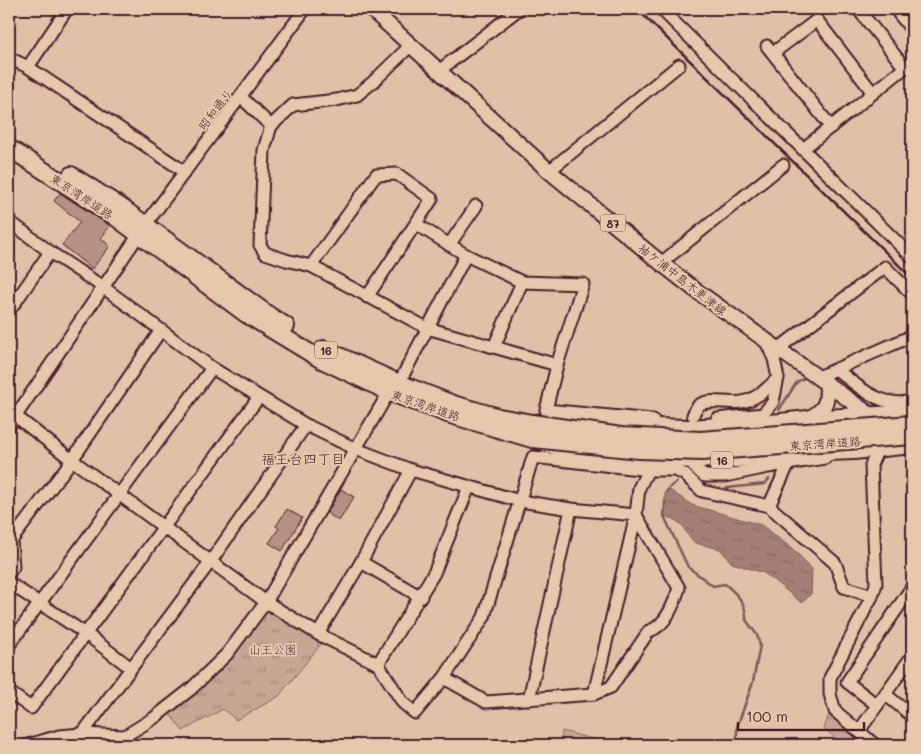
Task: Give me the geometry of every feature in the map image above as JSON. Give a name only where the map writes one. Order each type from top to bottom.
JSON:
[{"type":"highway","name":"東京湾岸道路","points":[[9,137],[121,206],[143,229],[246,314],[320,359],[394,388],[451,415],[639,450],[702,452],[912,436]]},
{"type":"highway","name":"東京湾岸道路","points":[[9,148],[143,229]]},
{"type":"highway","name":"16","points":[[533,431],[580,421],[622,426],[688,428],[808,419],[876,419],[912,413]]},
{"type":"highway","name":"東京湾岸道路","points":[[533,431],[700,440],[912,424]]},
{"type":"highway","name":"16","points":[[533,431],[579,453],[651,460],[737,459],[803,453],[878,450],[912,444]]},
{"type":"main road","name":"袖ケ浦中島木更津線","points":[[371,9],[549,171],[661,263],[694,289],[876,419]]},
{"type":"main road","points":[[808,419],[820,412],[827,402],[822,380]]},
{"type":"main road","name":"87","points":[[876,419],[912,444]]},
{"type":"street","points":[[28,67],[67,9]]},
{"type":"street","name":"昭和通り","points":[[11,418],[143,229],[305,9]]},
{"type":"street","points":[[440,70],[519,9]]},
{"type":"street","points":[[661,9],[911,252]]},
{"type":"street","points":[[803,149],[909,65],[858,9]]},
{"type":"street","points":[[895,9],[912,30]]},
{"type":"street","points":[[831,127],[770,50],[817,20],[873,93]]},
{"type":"street","points":[[411,45],[357,95],[337,100],[293,105],[271,126],[264,150],[260,245],[265,253],[311,266],[427,328],[557,365]]},
{"type":"street","points":[[9,58],[28,67],[185,172]]},
{"type":"street","points":[[549,171],[679,65]]},
{"type":"street","points":[[241,97],[271,126]]},
{"type":"street","points":[[661,263],[783,166]]},
{"type":"street","points":[[311,266],[376,175],[397,174],[432,199],[367,297]]},
{"type":"street","points":[[450,245],[476,206]]},
{"type":"street","points":[[9,221],[212,368],[306,425],[356,449],[411,470],[520,501],[636,516]]},
{"type":"street","points":[[416,224],[466,255],[522,282],[583,284],[557,365],[546,410],[657,420],[695,421],[763,414],[774,402],[778,378],[774,359],[765,339]]},
{"type":"street","points":[[9,311],[50,252]]},
{"type":"street","points":[[28,745],[60,736],[82,734],[125,736],[154,718],[191,689],[227,654],[266,602],[394,388],[466,255]]},
{"type":"street","points":[[778,349],[885,267],[912,294]]},
{"type":"street","points":[[494,347],[522,282]]},
{"type":"street","points":[[9,572],[13,567],[11,542],[72,460],[161,330]]},
{"type":"street","points":[[822,380],[836,370],[912,336]]},
{"type":"street","points":[[9,645],[212,368]]},
{"type":"street","points":[[836,370],[868,394],[882,400],[896,403],[912,401]]},
{"type":"street","points":[[693,415],[699,405],[711,400],[729,404],[746,401],[764,392],[778,378]]},
{"type":"street","points":[[9,692],[30,708],[259,397]]},
{"type":"street","points":[[11,418],[72,460],[266,602],[318,634],[378,664],[404,703],[415,713],[444,678],[484,616],[533,457],[648,470],[675,470],[684,474],[702,491],[768,506],[835,563],[844,587],[872,596]]},
{"type":"street","points":[[875,745],[835,710],[830,694],[830,678],[872,596],[876,584],[871,465],[882,435],[876,419]]},
{"type":"street","points":[[82,734],[211,561],[306,425]]},
{"type":"street","points":[[693,466],[704,476],[725,476],[825,458],[857,457],[866,459],[871,465]]},
{"type":"street","points":[[768,506],[788,465]]},
{"type":"street","points":[[318,634],[361,562],[411,470]]},
{"type":"street","points":[[594,694],[636,516],[639,488],[648,470]]},
{"type":"street","points":[[378,664],[434,573],[470,487]]},
{"type":"street","points":[[529,699],[571,509]]},
{"type":"street","points":[[444,678],[486,702],[594,694],[611,687],[649,631],[656,629],[673,608],[679,588],[636,516]]},
{"type":"street","points":[[361,562],[420,597]]},
{"type":"street","points":[[9,583],[86,634],[131,668]]},
{"type":"street","points":[[877,706],[847,682],[912,587]]},
{"type":"street","points":[[859,731],[912,656]]},
{"type":"street","points":[[885,694],[912,716]]},
{"type":"green space","name":"山王公園","points":[[266,602],[326,638],[278,697],[236,720],[223,709],[183,731],[166,709],[191,689]]},
{"type":"green space","points":[[833,703],[874,745],[845,745],[824,729]]},
{"type":"green space","points":[[562,731],[616,745],[561,745]]},
{"type":"water","points":[[668,489],[692,505],[761,525],[794,550],[812,569],[811,594],[802,603],[764,573],[732,563],[720,549],[695,543],[683,526],[674,519],[664,516],[665,494]]},
{"type":"building","points":[[60,193],[110,226],[101,238],[110,246],[92,269],[62,245],[80,222],[54,201]]},
{"type":"building","points":[[341,489],[354,497],[339,521],[327,513]]},
{"type":"building","points":[[287,509],[302,518],[282,551],[269,543],[279,528],[276,526]]},
{"type":"waterway","points":[[841,361],[912,329]]},
{"type":"waterway","points":[[779,410],[797,382],[806,377]]},
{"type":"waterway","points":[[727,488],[765,484],[769,479]]},
{"type":"waterway","points":[[666,492],[677,482]]},
{"type":"waterway","points":[[665,502],[664,516],[688,567],[713,586],[725,584],[737,596],[745,609],[746,620],[757,635],[760,645],[753,682],[737,727],[737,745]]},
{"type":"railway","points":[[637,9],[912,278]]},
{"type":"district","name":"福王台四丁目","points":[[303,458]]}]
